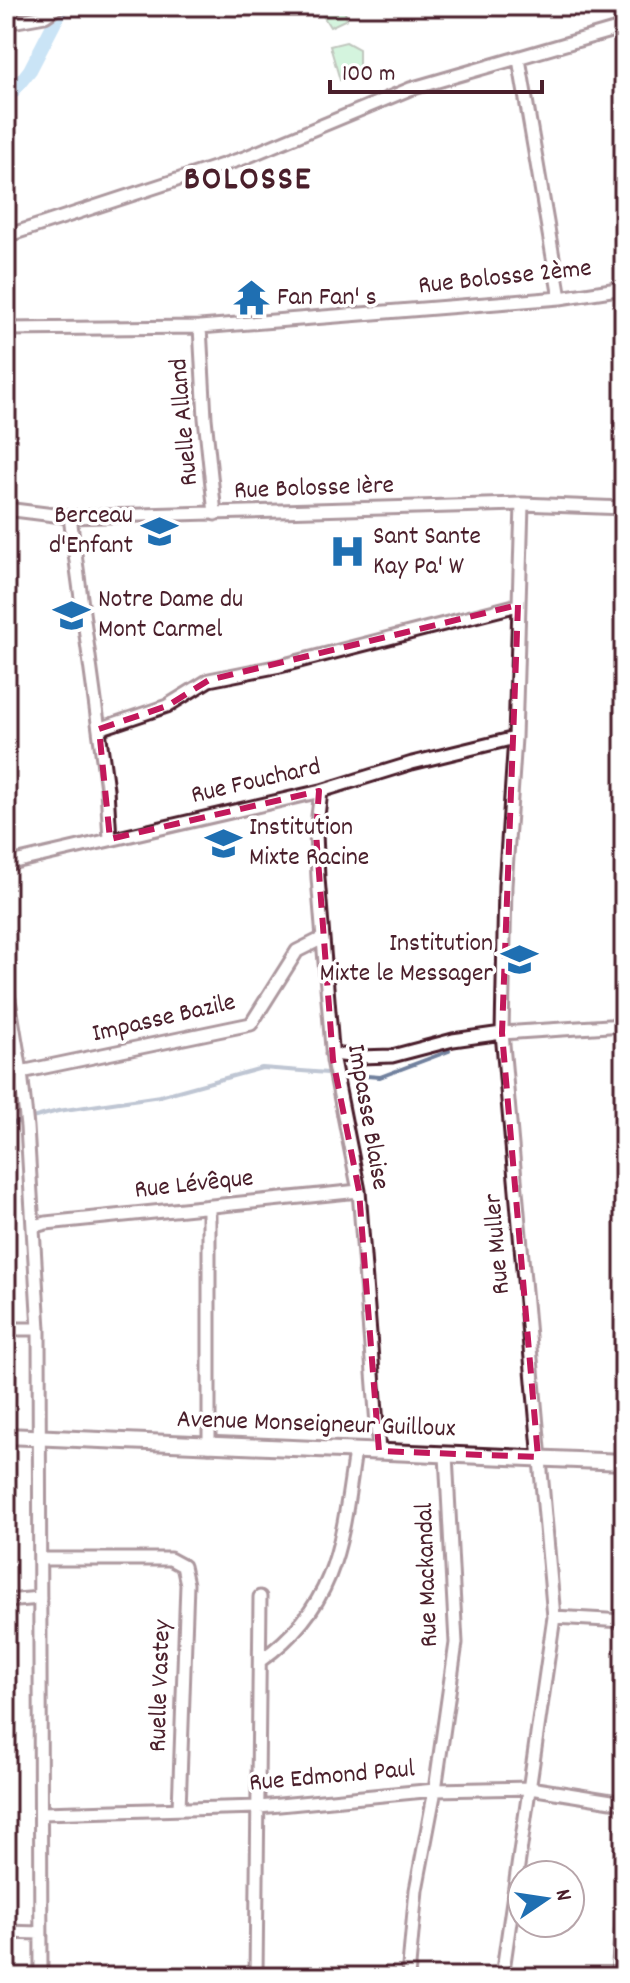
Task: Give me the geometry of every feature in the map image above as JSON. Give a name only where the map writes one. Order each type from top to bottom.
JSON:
[{"type":"street","points":[[6,23],[45,16],[58,7]]},
{"type":"street","points":[[6,236],[244,158],[410,89],[624,27]]},
{"type":"street","points":[[519,59],[560,298]]},
{"type":"street","name":"Rue Bolosse 2ème","points":[[6,329],[200,327],[560,298],[624,288]]},
{"type":"street","name":"Ruelle Alland","points":[[200,327],[215,514]]},
{"type":"street","name":"Rue Bolosse 1ère","points":[[6,509],[70,517],[522,504],[624,508]]},
{"type":"street","name":"Rue Muller","points":[[502,1977],[554,1617],[502,1033],[505,886],[515,738],[522,504]]},
{"type":"street","points":[[70,517],[99,729],[110,839]]},
{"type":"street","points":[[99,729],[167,706],[209,680],[280,666],[518,605]]},
{"type":"street","name":"Rue Fouchard","points":[[6,864],[321,791],[412,763],[515,738]]},
{"type":"street","name":"Impasse Blaise","points":[[321,791],[316,833],[332,1054],[359,1191],[379,1451]]},
{"type":"street","name":"Impasse Bazile","points":[[21,1072],[251,1024],[297,951],[323,938]]},
{"type":"street","points":[[6,982],[27,1127],[39,1329],[41,1977]]},
{"type":"street","points":[[332,1054],[392,1056],[502,1033],[624,1025]]},
{"type":"street","name":"Rue Lévêque","points":[[35,1226],[359,1191]]},
{"type":"street","points":[[209,1206],[209,1446]]},
{"type":"street","points":[[6,1329],[39,1329]]},
{"type":"street","name":"Avenue Monseigneur Guilloux","points":[[6,1436],[624,1462]]},
{"type":"street","points":[[261,1660],[281,1646],[303,1622],[322,1594],[341,1545],[355,1451]]},
{"type":"street","name":"Rue Mackandal","points":[[408,1977],[416,1890],[435,1790],[456,1643],[446,1455]]},
{"type":"street","name":"Ruelle Vastey","points":[[40,1559],[170,1559],[183,1566],[187,1584],[179,1809]]},
{"type":"street","points":[[256,1977],[260,1597]]},
{"type":"street","points":[[6,1601],[40,1598]]},
{"type":"street","points":[[554,1617],[624,1621]]},
{"type":"street","name":"Rue Edmond Paul","points":[[42,1813],[259,1807],[435,1790],[530,1788],[624,1803]]},
{"type":"street","points":[[618,1977],[624,1891]]},
{"type":"street","points":[[6,1932],[40,1933]]},
{"type":"highlighted area","points":[[518,605],[502,1033],[538,1457],[379,1451],[359,1191],[333,1060],[316,833],[319,791],[110,839],[99,729],[167,706],[209,680]]},
{"type":"green space","points":[[317,6],[343,6],[347,19],[330,27]]},
{"type":"green space","points":[[346,42],[359,49],[359,69],[340,80],[330,46]]},
{"type":"waterway","points":[[6,100],[30,70],[63,6]]},
{"type":"waterway","points":[[6,1125],[58,1111],[160,1096],[262,1068],[380,1077],[449,1051]]},
{"type":"place","name":"Fan Fan' s","points":[[251,298]]},
{"type":"place","name":"Berceau d'Enfant","points":[[159,531]]},
{"type":"place","name":"Sant Sante Kay Pa' W","points":[[347,552]]},
{"type":"place","name":"Notre Dame du Mont Carmel","points":[[72,615]]},
{"type":"place","name":"Institution Mixte Racine","points":[[223,843]]},
{"type":"place","name":"Institution Mixte le Messager","points":[[519,959]]},
{"type":"district","name":"BOLOSSE","points":[[248,181]]}]
